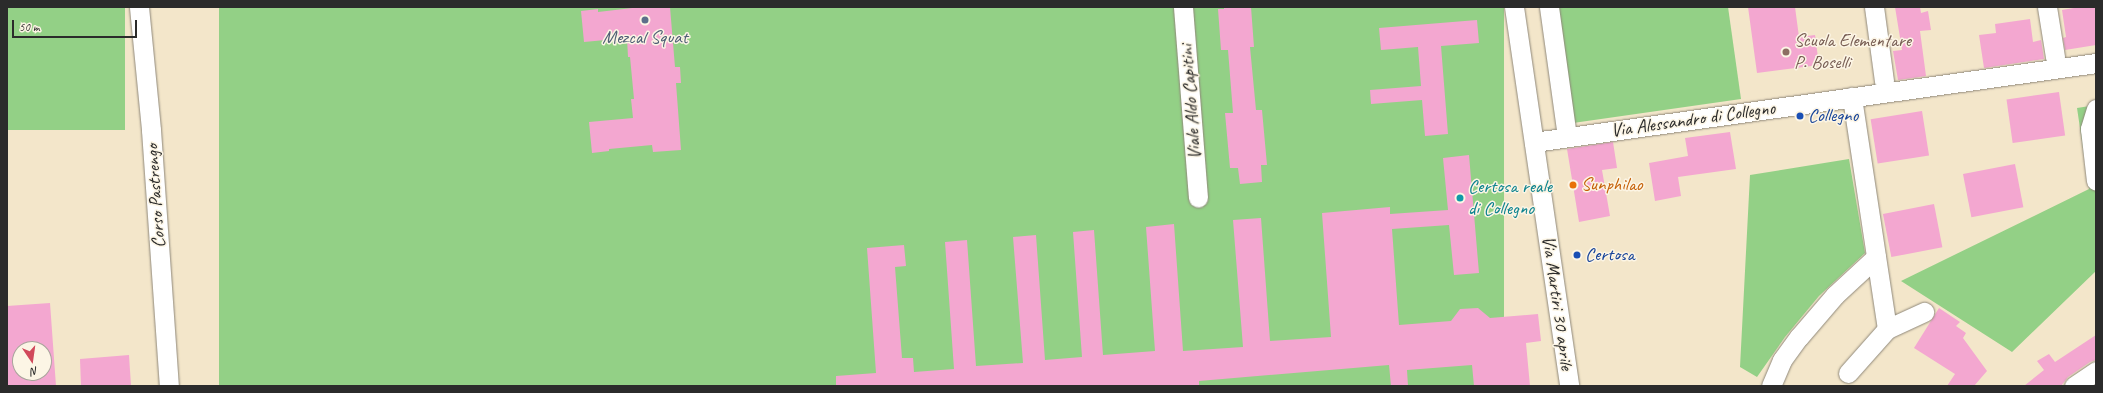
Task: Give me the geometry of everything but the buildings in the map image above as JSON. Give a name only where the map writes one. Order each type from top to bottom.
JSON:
[{"type":"street","name":"Corso Pastrengo","points":[[139,7],[151,130],[169,386]]},
{"type":"street","name":"Viale Aldo Capitini","points":[[1183,7],[1198,197]]},
{"type":"street","name":"Via Martiri 30 aprile","points":[[1514,7],[1569,386]]},
{"type":"street","points":[[1549,7],[1567,137]]},
{"type":"street","points":[[1874,7],[1884,81]]},
{"type":"street","points":[[2047,7],[2055,57]]},
{"type":"street","name":"Via Alessandro di Collegno","points":[[1534,142],[2096,63]]},
{"type":"street","points":[[1852,97],[1886,329]]},
{"type":"street","points":[[2096,109],[2090,129],[2096,181]]},
{"type":"street","points":[[1771,386],[1782,360],[1799,337],[1835,295],[1876,257]]},
{"type":"street","points":[[1848,374],[1886,329],[1924,312]]},
{"type":"street","points":[[2074,386],[2096,370]]},
{"type":"green space","points":[[7,7],[125,7],[125,130],[7,130]]},
{"type":"green space","points":[[219,7],[1504,7],[1504,386],[219,386]]},
{"type":"green space","points":[[1557,7],[1728,7],[1741,99],[1573,123]]},
{"type":"green space","points":[[2096,105],[2096,271],[2012,352],[1901,281],[2089,189],[2077,108]]},
{"type":"green space","points":[[1849,159],[1865,253],[1819,296],[1785,337],[1757,377],[1740,367],[1750,175]]},
{"type":"place","name":"Mezcal Squat","points":[[645,20]]},
{"type":"place","name":"Scuola Elementare P. Boselli","points":[[1786,52]]},
{"type":"place","name":"Collegno","points":[[1800,116]]},
{"type":"place","name":"Sunphilao","points":[[1573,185]]},
{"type":"place","name":"Certosa reale di Collegno","points":[[1460,198]]},
{"type":"place","name":"Certosa","points":[[1577,255]]}]
